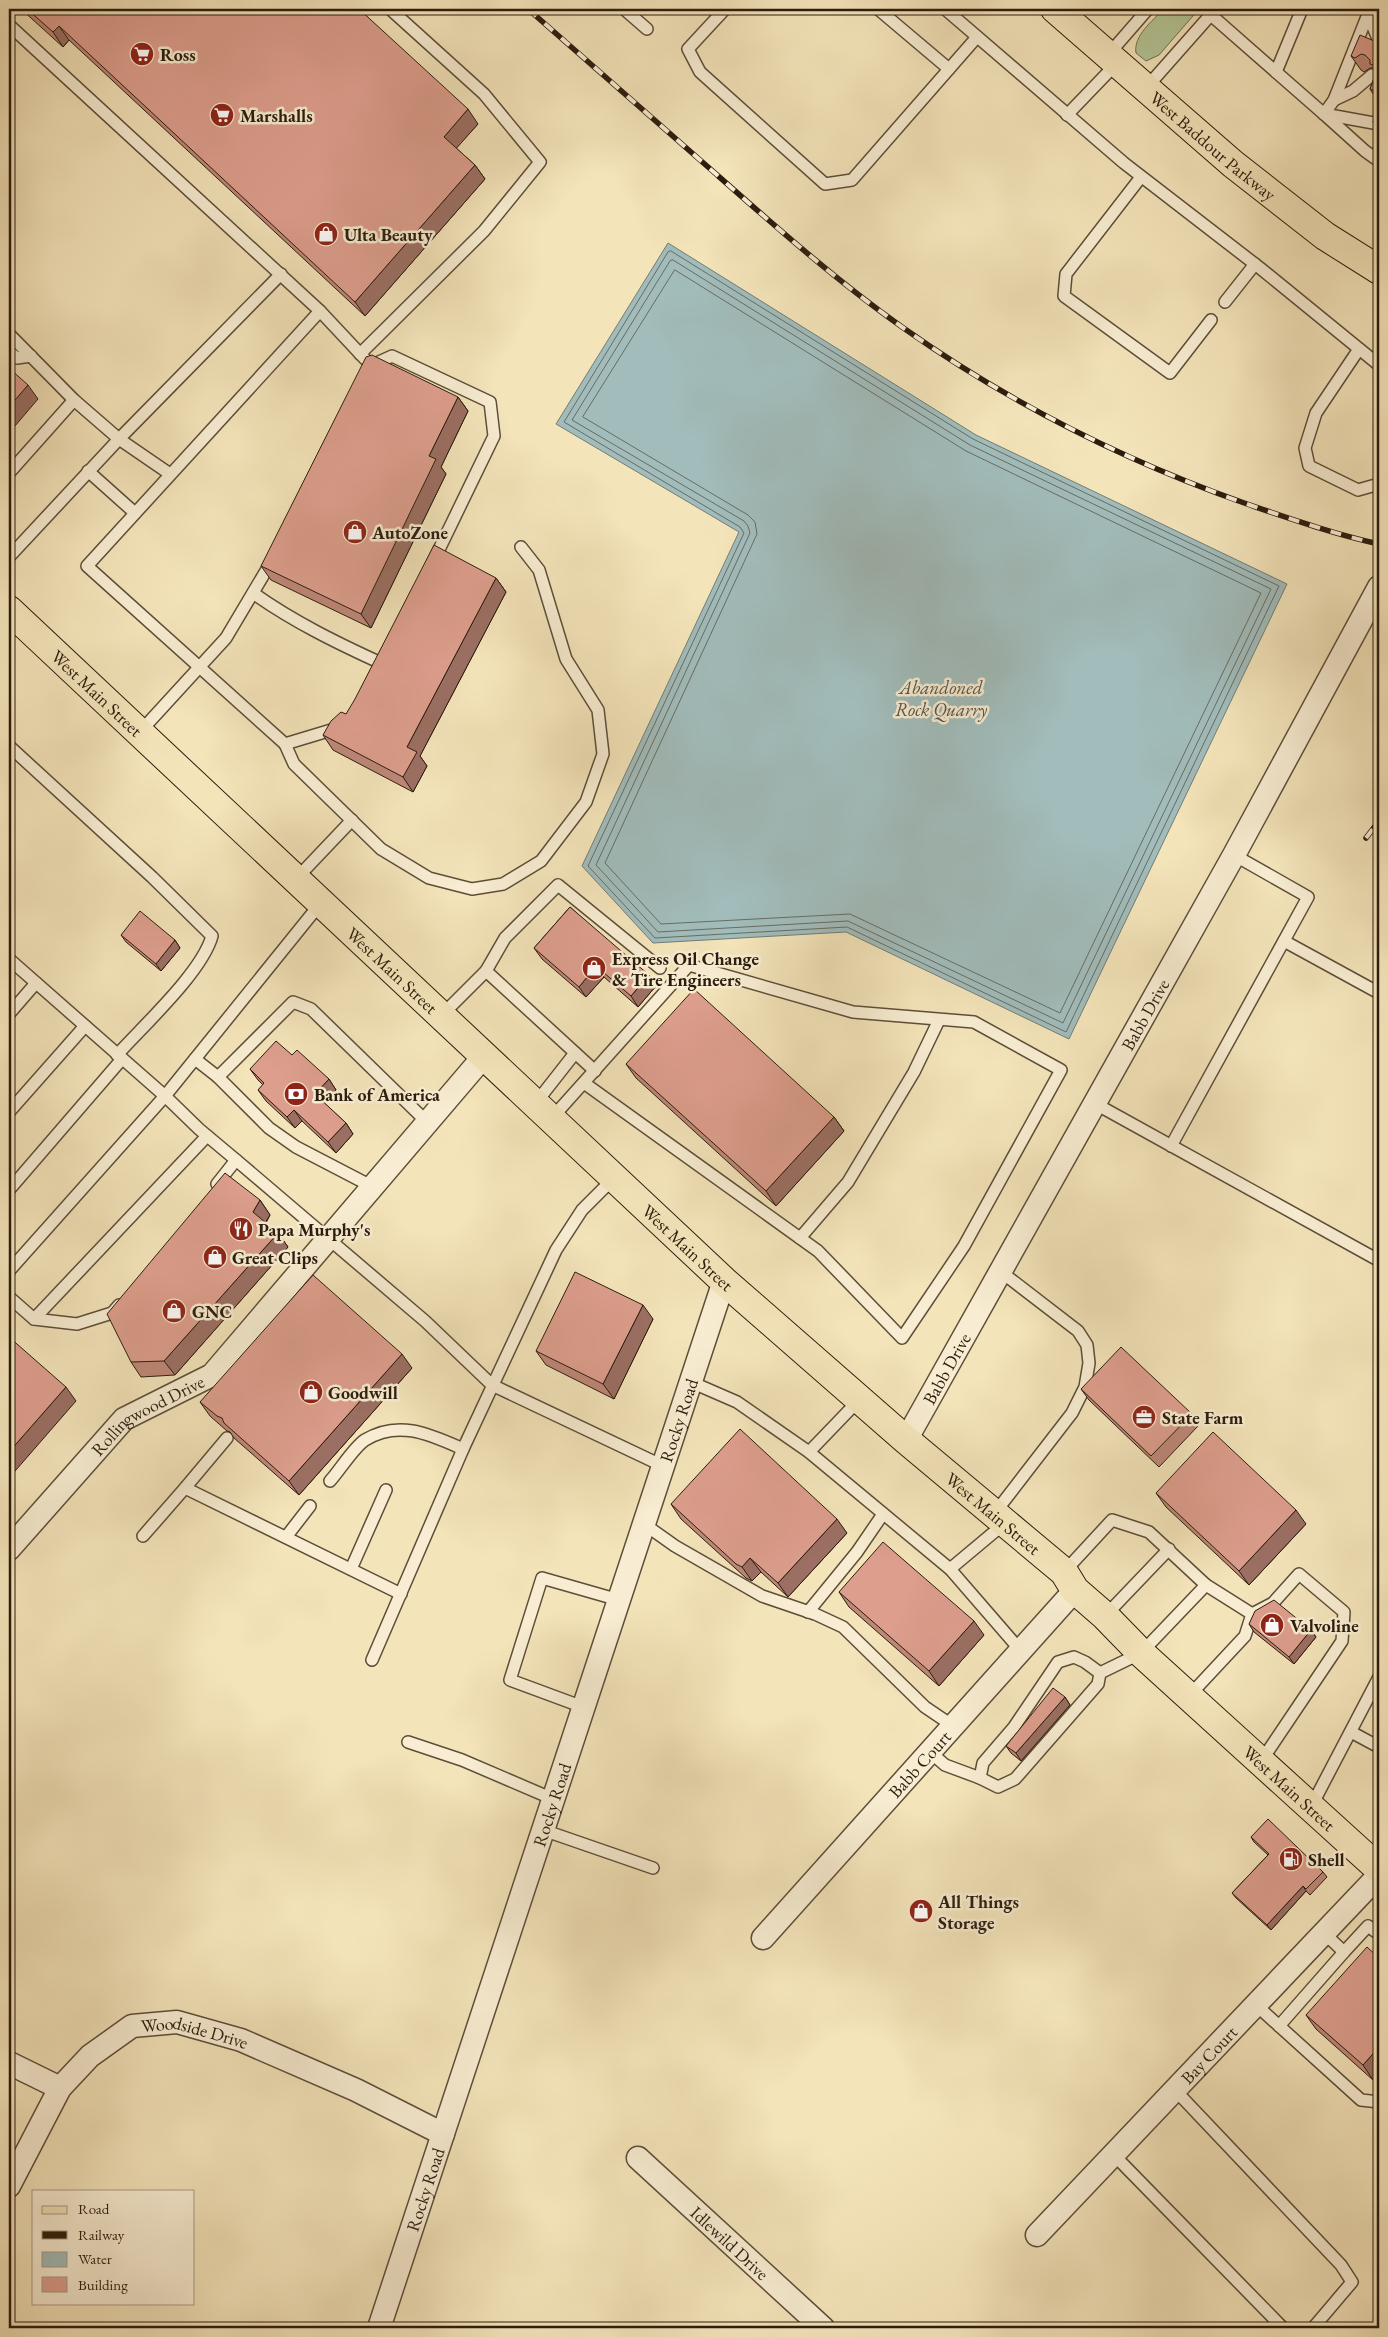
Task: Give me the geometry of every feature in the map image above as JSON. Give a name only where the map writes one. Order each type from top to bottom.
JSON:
[{"type":"main road","name":"West Baddour Parkway","points":[[1055,9],[1233,164],[1325,236],[1379,270]]},
{"type":"main road","name":"West Main Street","points":[[9,610],[320,904],[724,1281],[1070,1581],[1141,1653],[1262,1760],[1379,1869]]},
{"type":"street","name":"Babb Drive","points":[[906,1440],[1234,856],[1379,587]]},
{"type":"street","name":"Rollingwood Drive","points":[[9,1549],[124,1419],[212,1375],[371,1186],[484,1056]]},
{"type":"street","name":"Rocky Road","points":[[379,2328],[724,1281]]},
{"type":"street","name":"Babb Court","points":[[763,1938],[1021,1651],[1070,1581]]},
{"type":"street","name":"Bay Court","points":[[1037,2236],[1379,1875]]},
{"type":"street","name":"Woodside Drive","points":[[9,2186],[60,2088],[90,2056],[132,2026],[177,2022],[241,2040],[356,2090],[443,2134]]},
{"type":"street","points":[[9,2063],[60,2088]]},
{"type":"street","name":"Idlewild Drive","points":[[638,2158],[823,2328]]},
{"type":"lane","points":[[360,354],[484,232],[540,162],[484,94],[390,9]]},
{"type":"lane","points":[[624,9],[647,29]]},
{"type":"lane","points":[[725,9],[688,49],[700,72],[825,184],[852,180],[977,37]]},
{"type":"lane","points":[[878,9],[949,69]]},
{"type":"lane","points":[[945,9],[1067,115],[1141,176],[1255,264],[1379,365]]},
{"type":"lane","points":[[1067,115],[1112,59],[1148,9]]},
{"type":"lane","points":[[1276,72],[1302,9]]},
{"type":"lane","points":[[1146,88],[1213,12],[1276,72],[1365,151],[1379,161]]},
{"type":"lane","points":[[1324,114],[1334,100],[1369,12]]},
{"type":"lane","points":[[1369,12],[1379,41]]},
{"type":"lane","points":[[9,25],[320,311],[360,354],[369,370],[392,356],[490,402],[494,436],[427,574]]},
{"type":"lane","points":[[1334,100],[1353,91],[1372,74]]},
{"type":"lane","points":[[1324,114],[1379,124]]},
{"type":"lane","points":[[1141,176],[1066,274],[1064,296],[1170,373],[1211,320]]},
{"type":"lane","points":[[1225,302],[1255,264]]},
{"type":"lane","points":[[9,557],[88,471],[281,274]]},
{"type":"lane","points":[[320,311],[87,566],[284,744],[294,764],[382,849],[429,878],[472,889],[503,884],[541,860],[586,802],[603,754],[598,710],[566,659],[539,570],[521,547]]},
{"type":"lane","points":[[9,334],[74,400],[119,439],[170,474]]},
{"type":"lane","points":[[1359,349],[1316,413],[1305,448],[1309,466],[1333,478],[1358,490],[1379,484]]},
{"type":"lane","points":[[9,352],[18,358],[31,356]]},
{"type":"lane","points":[[9,473],[74,400]]},
{"type":"lane","points":[[88,471],[135,513]]},
{"type":"lane","points":[[139,733],[226,638],[278,548]]},
{"type":"lane","points":[[253,593],[282,613],[320,635],[383,664]]},
{"type":"lane","points":[[284,744],[337,729],[344,723]]},
{"type":"lane","points":[[9,746],[152,877],[212,936],[209,948],[196,968],[9,1190]]},
{"type":"lane","points":[[295,880],[352,820]]},
{"type":"lane","points":[[1171,1146],[1308,897],[1234,856]]},
{"type":"lane","points":[[440,1016],[486,971],[505,938],[558,885],[660,968]]},
{"type":"lane","points":[[9,1271],[165,1096],[320,904]]},
{"type":"lane","points":[[1284,941],[1379,993]]},
{"type":"lane","points":[[9,959],[165,1096],[206,1136],[425,1321],[492,1384],[663,1466]]},
{"type":"lane","points":[[543,1112],[584,1083],[689,966],[853,1012],[974,1022],[1061,1070],[964,1246],[902,1338],[818,1251],[584,1083]]},
{"type":"lane","points":[[486,971],[595,1070]]},
{"type":"lane","points":[[9,1014],[36,983]]},
{"type":"lane","points":[[218,1077],[293,1002],[311,1009],[427,1122]]},
{"type":"lane","points":[[800,1238],[848,1182],[914,1072],[939,1020]]},
{"type":"lane","points":[[9,1112],[85,1026]]},
{"type":"lane","points":[[543,1112],[575,1052]]},
{"type":"lane","points":[[195,1059],[218,1077],[269,1128],[296,1147],[371,1186]]},
{"type":"lane","points":[[1094,1103],[1378,1260]]},
{"type":"lane","points":[[34,1318],[206,1136]]},
{"type":"lane","points":[[208,1197],[236,1160]]},
{"type":"lane","points":[[372,1660],[492,1384],[556,1250],[582,1210],[614,1178]]},
{"type":"lane","points":[[950,1569],[999,1518],[1072,1413],[1085,1387],[1089,1363],[1087,1345],[1078,1330],[1000,1271]]},
{"type":"lane","points":[[9,1297],[34,1318],[76,1324],[112,1313],[125,1299]]},
{"type":"lane","points":[[691,1382],[738,1402],[809,1452],[950,1569],[1021,1651]]},
{"type":"lane","points":[[809,1452],[860,1399]]},
{"type":"lane","points":[[330,1481],[364,1440],[396,1428],[429,1434],[463,1449]]},
{"type":"lane","points":[[144,1536],[227,1438]]},
{"type":"lane","points":[[185,1488],[401,1594]]},
{"type":"lane","points":[[351,1569],[386,1490]]},
{"type":"lane","points":[[286,1537],[310,1506]]},
{"type":"lane","points":[[808,1612],[857,1552],[883,1514]]},
{"type":"lane","points":[[1070,1581],[1112,1520],[1149,1532],[1206,1585],[1252,1614]]},
{"type":"lane","points":[[644,1524],[674,1546],[762,1596],[843,1627],[925,1707],[953,1726]]},
{"type":"lane","points":[[1105,1616],[1169,1549]]},
{"type":"lane","points":[[1189,1696],[1245,1636],[1252,1614],[1273,1603],[1299,1574],[1344,1612],[1342,1641],[1262,1760]]},
{"type":"lane","points":[[583,1707],[510,1680],[542,1578],[619,1600]]},
{"type":"lane","points":[[1100,1673],[1141,1653],[1206,1585]]},
{"type":"lane","points":[[980,1778],[983,1763],[1014,1726],[1058,1662],[1074,1656],[1100,1673]]},
{"type":"lane","points":[[930,1752],[945,1765],[998,1787],[1015,1779],[1098,1684],[1100,1673]]},
{"type":"lane","points":[[1311,1807],[1379,1677]]},
{"type":"lane","points":[[1350,1732],[1379,1747]]},
{"type":"lane","points":[[408,1742],[462,1760],[553,1799]]},
{"type":"lane","points":[[543,1830],[654,1868]]},
{"type":"lane","points":[[1278,2026],[1368,1926],[1379,1934]]},
{"type":"lane","points":[[1324,1933],[1344,1952]]},
{"type":"lane","points":[[1256,2005],[1361,2100],[1379,2102]]},
{"type":"lane","points":[[1175,2090],[1341,2265],[1352,2282],[1313,2328]]},
{"type":"lane","points":[[1114,2155],[1283,2328]]},
{"type":"green space","points":[[1164,9],[1199,9],[1159,55],[1146,61],[1136,53],[1138,40],[1150,23]]},
{"type":"water","name":"Abandoned Rock Quarry","points":[[668,243],[976,435],[1287,584],[1069,1039],[846,932],[653,943],[582,866],[739,532],[556,424]]},
{"type":"building","points":[[27,9],[359,9],[468,109],[444,137],[475,165],[355,302],[59,26],[53,32]]},
{"type":"building","points":[[1360,35],[1379,43],[1379,93],[1370,89],[1378,67],[1370,64],[1370,60],[1365,55],[1361,54],[1355,58],[1351,56]]},
{"type":"building","points":[[1379,106],[1379,125],[1373,122]]},
{"type":"building","points":[[372,355],[458,397],[429,456],[436,459],[361,614],[261,566],[366,357]]},
{"type":"building","points":[[9,368],[28,385],[9,407]]},
{"type":"building","points":[[434,545],[496,578],[407,747],[417,752],[403,777],[323,735],[331,721],[341,712],[346,714],[355,699]]},
{"type":"building","name":"Express Oil Change & Tire Engineers","points":[[570,907],[649,975],[631,996],[596,966],[579,987],[534,948]]},
{"type":"building","points":[[140,911],[175,940],[156,964],[121,935]]},
{"type":"building","points":[[694,989],[834,1117],[766,1191],[626,1064]]},
{"type":"building","points":[[276,1041],[292,1055],[297,1050],[329,1079],[315,1094],[346,1123],[328,1142],[294,1110],[287,1117],[258,1090],[264,1083],[250,1069]]},
{"type":"building","points":[[225,1173],[260,1200],[253,1212],[278,1233],[164,1361],[131,1362],[107,1314]]},
{"type":"building","points":[[575,1272],[643,1305],[603,1384],[536,1351]]},
{"type":"building","name":"Goodwill","points":[[313,1275],[402,1354],[289,1481],[224,1423],[222,1418],[200,1402]]},
{"type":"building","points":[[9,1337],[66,1387],[9,1452]]},
{"type":"building","points":[[1121,1347],[1192,1414],[1151,1456],[1081,1389]]},
{"type":"building","points":[[740,1429],[837,1519],[778,1583],[750,1558],[742,1567],[736,1564],[671,1504]]},
{"type":"building","points":[[1213,1432],[1296,1510],[1239,1571],[1156,1493]]},
{"type":"building","points":[[883,1542],[974,1621],[929,1671],[839,1592]]},
{"type":"building","points":[[1274,1600],[1311,1630],[1289,1657],[1249,1624],[1255,1611]]},
{"type":"building","points":[[1053,1688],[1065,1697],[1016,1753],[1006,1746]]},
{"type":"building","points":[[1268,1819],[1323,1872],[1306,1889],[1303,1886],[1267,1925],[1232,1893],[1269,1854],[1251,1837]]},
{"type":"building","points":[[1367,1947],[1379,1958],[1379,2047],[1363,2065],[1306,2015]]},
{"type":"railway","points":[[528,9],[807,253],[902,327],[983,380],[1068,428],[1157,469],[1247,504],[1329,531],[1379,544]]},
{"type":"railway","points":[[1366,838],[1379,821]]},
{"type":"place","name":"Ross","points":[[142,54]]},
{"type":"place","name":"Marshalls","points":[[222,115]]},
{"type":"place","name":"Ulta Beauty","points":[[326,234]]},
{"type":"place","name":"AutoZone","points":[[355,532]]},
{"type":"place","name":"Express Oil Change & Tire Engineers","points":[[594,968]]},
{"type":"place","name":"Bank of America","points":[[296,1094]]},
{"type":"place","name":"Papa Murphy's","points":[[241,1229]]},
{"type":"place","name":"Great Clips","points":[[215,1257]]},
{"type":"place","name":"GNC","points":[[174,1311]]},
{"type":"place","name":"Goodwill","points":[[311,1392]]},
{"type":"place","name":"State Farm","points":[[1144,1417]]},
{"type":"place","name":"Valvoline","points":[[1272,1625]]},
{"type":"place","name":"Shell","points":[[1291,1859]]},
{"type":"place","name":"All Things Storage","points":[[921,1911]]}]
